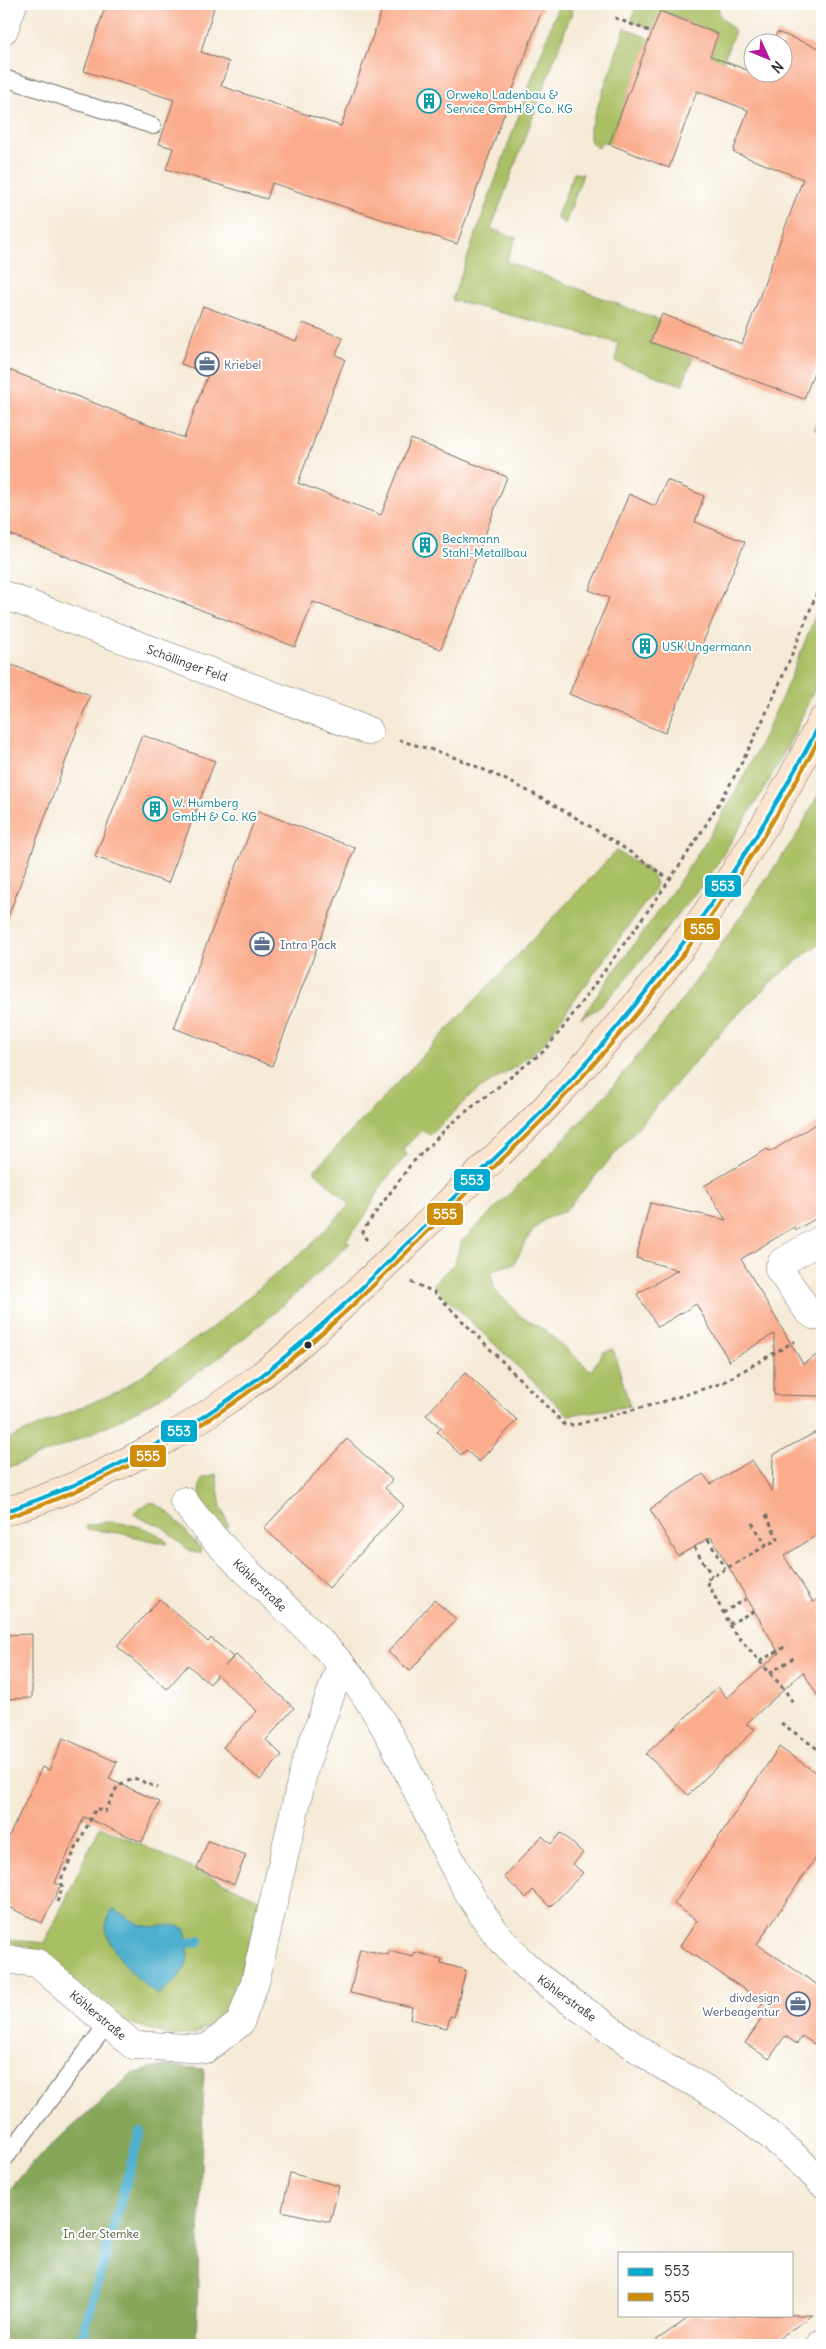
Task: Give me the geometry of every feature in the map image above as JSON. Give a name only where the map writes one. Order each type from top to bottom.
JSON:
[{"type":"main road","points":[[4,1512],[40,1501],[94,1478],[198,1420],[302,1342],[388,1262],[544,1108],[659,978],[755,844],[801,764],[822,720]]},
{"type":"street","points":[[4,30],[13,4]]},
{"type":"street","name":"Schöllinger Feld","points":[[4,595],[369,731]]},
{"type":"street","points":[[819,1316],[808,1311],[779,1269],[782,1262],[822,1239]]},
{"type":"street","name":"Köhlerstraße","points":[[184,1501],[202,1526],[225,1551],[341,1665],[371,1704],[449,1858],[470,1893],[518,1958],[545,1984],[576,2006],[667,2068],[696,2083],[754,2123],[822,2183]]},
{"type":"street","name":"Köhlerstraße","points":[[4,1959],[37,1963],[133,2044],[206,2049],[240,2023],[256,1982],[305,1765],[341,1665]]},
{"type":"lane","points":[[4,78],[153,126]]},
{"type":"lane","points":[[4,2160],[108,2023]]},
{"type":"path","points":[[615,18],[652,32]]},
{"type":"path","points":[[819,1316],[802,1337],[729,1379],[650,1405],[575,1425],[565,1425],[434,1292],[414,1285],[388,1262],[362,1234],[411,1164],[454,1121],[544,1051],[566,1024],[669,879],[724,794],[751,746],[778,690],[822,580]]},
{"type":"path","points":[[369,731],[454,757],[535,795],[612,838],[669,879]]},
{"type":"path","points":[[766,1515],[778,1539],[706,1580],[733,1631],[794,1704]]},
{"type":"path","points":[[752,1523],[766,1546]]},
{"type":"path","points":[[708,1539],[725,1569]]},
{"type":"path","points":[[694,1547],[712,1576]]},
{"type":"path","points":[[722,1613],[746,1598]]},
{"type":"path","points":[[730,1624],[754,1611]]},
{"type":"path","points":[[760,1661],[788,1645]]},
{"type":"path","points":[[770,1673],[795,1657]]},
{"type":"path","points":[[780,1723],[822,1752]]},
{"type":"path","points":[[57,1902],[62,1889],[62,1877],[96,1808],[105,1812],[117,1787],[134,1778],[158,1788]]},
{"type":"green space","points":[[559,4],[575,4],[491,229],[516,238],[506,261],[659,320],[651,342],[693,358],[682,385],[616,362],[618,343],[452,300]]},
{"type":"green space","points":[[638,4],[718,5],[720,16],[735,31],[723,61],[710,56],[718,34],[661,11],[653,29],[633,22],[632,17]]},
{"type":"green space","points":[[625,28],[650,39],[609,144],[602,142],[598,148],[590,141],[590,128]]},
{"type":"green space","points":[[574,173],[583,174],[565,224],[557,218]]},
{"type":"green space","points":[[822,408],[822,432],[814,429]]},
{"type":"green space","points":[[822,598],[822,672],[794,734],[767,784],[711,874],[620,986],[597,1009],[581,1018],[682,877],[720,819],[772,719]]},
{"type":"green space","points":[[822,788],[822,941],[773,980],[730,1022],[564,1212],[554,1215],[539,1224],[523,1246],[514,1264],[497,1268],[491,1274],[495,1290],[523,1318],[545,1330],[591,1371],[603,1352],[613,1349],[630,1406],[568,1415],[434,1286],[434,1283],[455,1263],[461,1242],[547,1157],[609,1091],[662,1026],[698,978],[798,833]]},
{"type":"green space","points":[[616,851],[649,870],[656,883],[653,892],[542,1045],[518,1065],[475,1092],[430,1135],[422,1130],[403,1149],[407,1155],[385,1180],[363,1219],[346,1240],[350,1243],[267,1319],[224,1354],[178,1386],[115,1422],[49,1452],[4,1469],[4,1441],[119,1391],[210,1329],[312,1244],[350,1204],[314,1171]]},
{"type":"green space","points":[[216,1474],[221,1507],[229,1526],[226,1528],[210,1513],[205,1506],[200,1492],[202,1478]]},
{"type":"green space","points":[[152,1502],[169,1512],[200,1548],[201,1553],[191,1551],[161,1526],[140,1518],[133,1513],[138,1508]]},
{"type":"green space","points":[[107,1522],[140,1527],[155,1533],[168,1543],[119,1533],[86,1529],[87,1525]]},
{"type":"green space","points":[[100,1826],[261,1900],[235,1996],[220,2019],[196,2034],[172,2036],[122,2021],[40,1953],[29,1947],[4,1944],[4,1939],[45,1943]]},
{"type":"green space","name":"In der Stemke","points":[[166,2065],[204,2069],[196,2345],[4,2345],[4,2196],[36,2159],[132,2074]]},
{"type":"water","points":[[113,1909],[136,1923],[145,1926],[170,1925],[185,1929],[188,1959],[185,1967],[176,1980],[158,1995],[128,1968],[111,1944],[107,1931],[107,1920]]},
{"type":"building","points":[[106,4],[215,4],[201,52],[229,62],[221,86],[341,126],[384,4],[544,4],[457,244],[272,183],[267,199],[166,169],[173,148],[159,144],[174,100],[84,71]]},
{"type":"building","points":[[660,11],[718,34],[710,56],[744,69],[744,82],[794,82],[794,38],[822,49],[822,351],[804,399],[650,342],[662,314],[742,344],[803,179],[733,152],[748,110],[697,91],[669,168],[609,144]]},
{"type":"building","points":[[203,306],[296,341],[303,323],[343,338],[336,355],[345,359],[298,483],[381,515],[411,439],[507,477],[441,649],[313,602],[295,647],[4,532],[4,368],[184,438],[208,374],[181,364]]},
{"type":"building","name":"USK Ungermann","points":[[667,480],[704,496],[695,522],[745,542],[665,733],[569,694],[609,598],[589,590],[629,494],[655,506]]},
{"type":"building","points":[[4,662],[90,695],[7,920],[4,919]]},
{"type":"building","name":"W. Humberg GmbH & Co. KG","points":[[142,735],[215,761],[168,883],[95,857]]},
{"type":"building","name":"Intra Pack","points":[[258,811],[355,848],[272,1066],[174,1028]]},
{"type":"building","points":[[822,1120],[822,1215],[796,1230],[794,1227],[741,1259],[803,1364],[822,1352],[822,1396],[774,1395],[774,1334],[729,1361],[696,1304],[658,1327],[637,1294],[678,1270],[636,1258],[650,1203],[726,1220],[704,1186],[767,1149],[770,1152]]},
{"type":"building","points":[[465,1373],[517,1420],[479,1462],[466,1450],[461,1455],[437,1432],[441,1428],[426,1415]]},
{"type":"building","points":[[822,1429],[822,1532],[784,1556],[813,1602],[822,1597],[822,1703],[803,1672],[746,1724],[755,1729],[688,1795],[646,1754],[718,1687],[727,1698],[779,1653],[711,1537],[678,1556],[650,1509],[703,1474],[711,1484],[752,1460],[772,1491],[773,1455]]},
{"type":"building","points":[[347,1439],[392,1480],[385,1488],[404,1506],[329,1588],[264,1528]]},
{"type":"building","points":[[160,1599],[208,1642],[211,1638],[233,1657],[225,1666],[236,1655],[294,1708],[266,1740],[282,1755],[260,1780],[223,1747],[257,1711],[217,1675],[210,1684],[188,1665],[167,1689],[117,1646]]},
{"type":"building","points":[[434,1600],[456,1619],[410,1671],[388,1652]]},
{"type":"building","points":[[32,1634],[32,1698],[4,1699],[4,1635]]},
{"type":"building","points":[[63,1738],[117,1762],[109,1779],[160,1802],[142,1842],[84,1817],[55,1883],[61,1885],[42,1923],[4,1905],[4,1847],[42,1767],[49,1770]]},
{"type":"building","points":[[779,1747],[822,1777],[822,1849],[757,1944],[822,1988],[822,2049],[802,2036],[797,2044],[785,2036],[769,2059],[745,2043],[761,2020],[757,2017],[762,2010],[759,2008],[763,2002],[680,1946],[697,1921],[674,1904]]},
{"type":"building","points":[[561,1833],[583,1853],[573,1864],[583,1873],[550,1907],[533,1890],[526,1898],[504,1877],[542,1836],[551,1844]]},
{"type":"building","points":[[208,1841],[246,1855],[234,1884],[197,1869]]},
{"type":"building","points":[[360,1949],[388,1955],[389,1951],[413,1957],[415,1952],[442,1959],[441,1963],[466,1970],[454,2017],[450,2016],[447,2028],[410,2019],[412,2007],[350,1993]]},
{"type":"building","points":[[290,2173],[339,2186],[330,2222],[282,2211]]},
{"type":"building","points":[[813,2315],[769,2345],[649,2345],[692,2316]]},
{"type":"waterway","points":[[189,1943],[199,1941]]},
{"type":"waterway","points":[[80,2345],[140,2132]]},
{"type":"transit line","name":"553","points":[[4,1512],[75,1485],[109,1469],[143,1452],[208,1413],[240,1392],[294,1350],[362,1288],[533,1120],[625,1018],[697,924],[731,875],[763,825],[822,720]]},
{"type":"transit line","name":"555","points":[[6,1518],[42,1505],[111,1475],[208,1420],[240,1399],[295,1356],[366,1292],[549,1113],[589,1070],[664,980],[699,933],[764,835],[822,733]]},
{"type":"place","name":"Orweko Ladenbau & Service GmbH & Co. KG","points":[[429,101]]},
{"type":"place","name":"Kriebel","points":[[207,364]]},
{"type":"place","name":"Beckmann Stahl-Metallbau","points":[[425,545]]},
{"type":"place","name":"USK Ungermann","points":[[645,646]]},
{"type":"place","name":"W. Humberg GmbH & Co. KG","points":[[155,809]]},
{"type":"place","name":"Intra Pack","points":[[262,944]]},
{"type":"place","name":"divdesign Werbeagentur","points":[[798,2004]]}]
